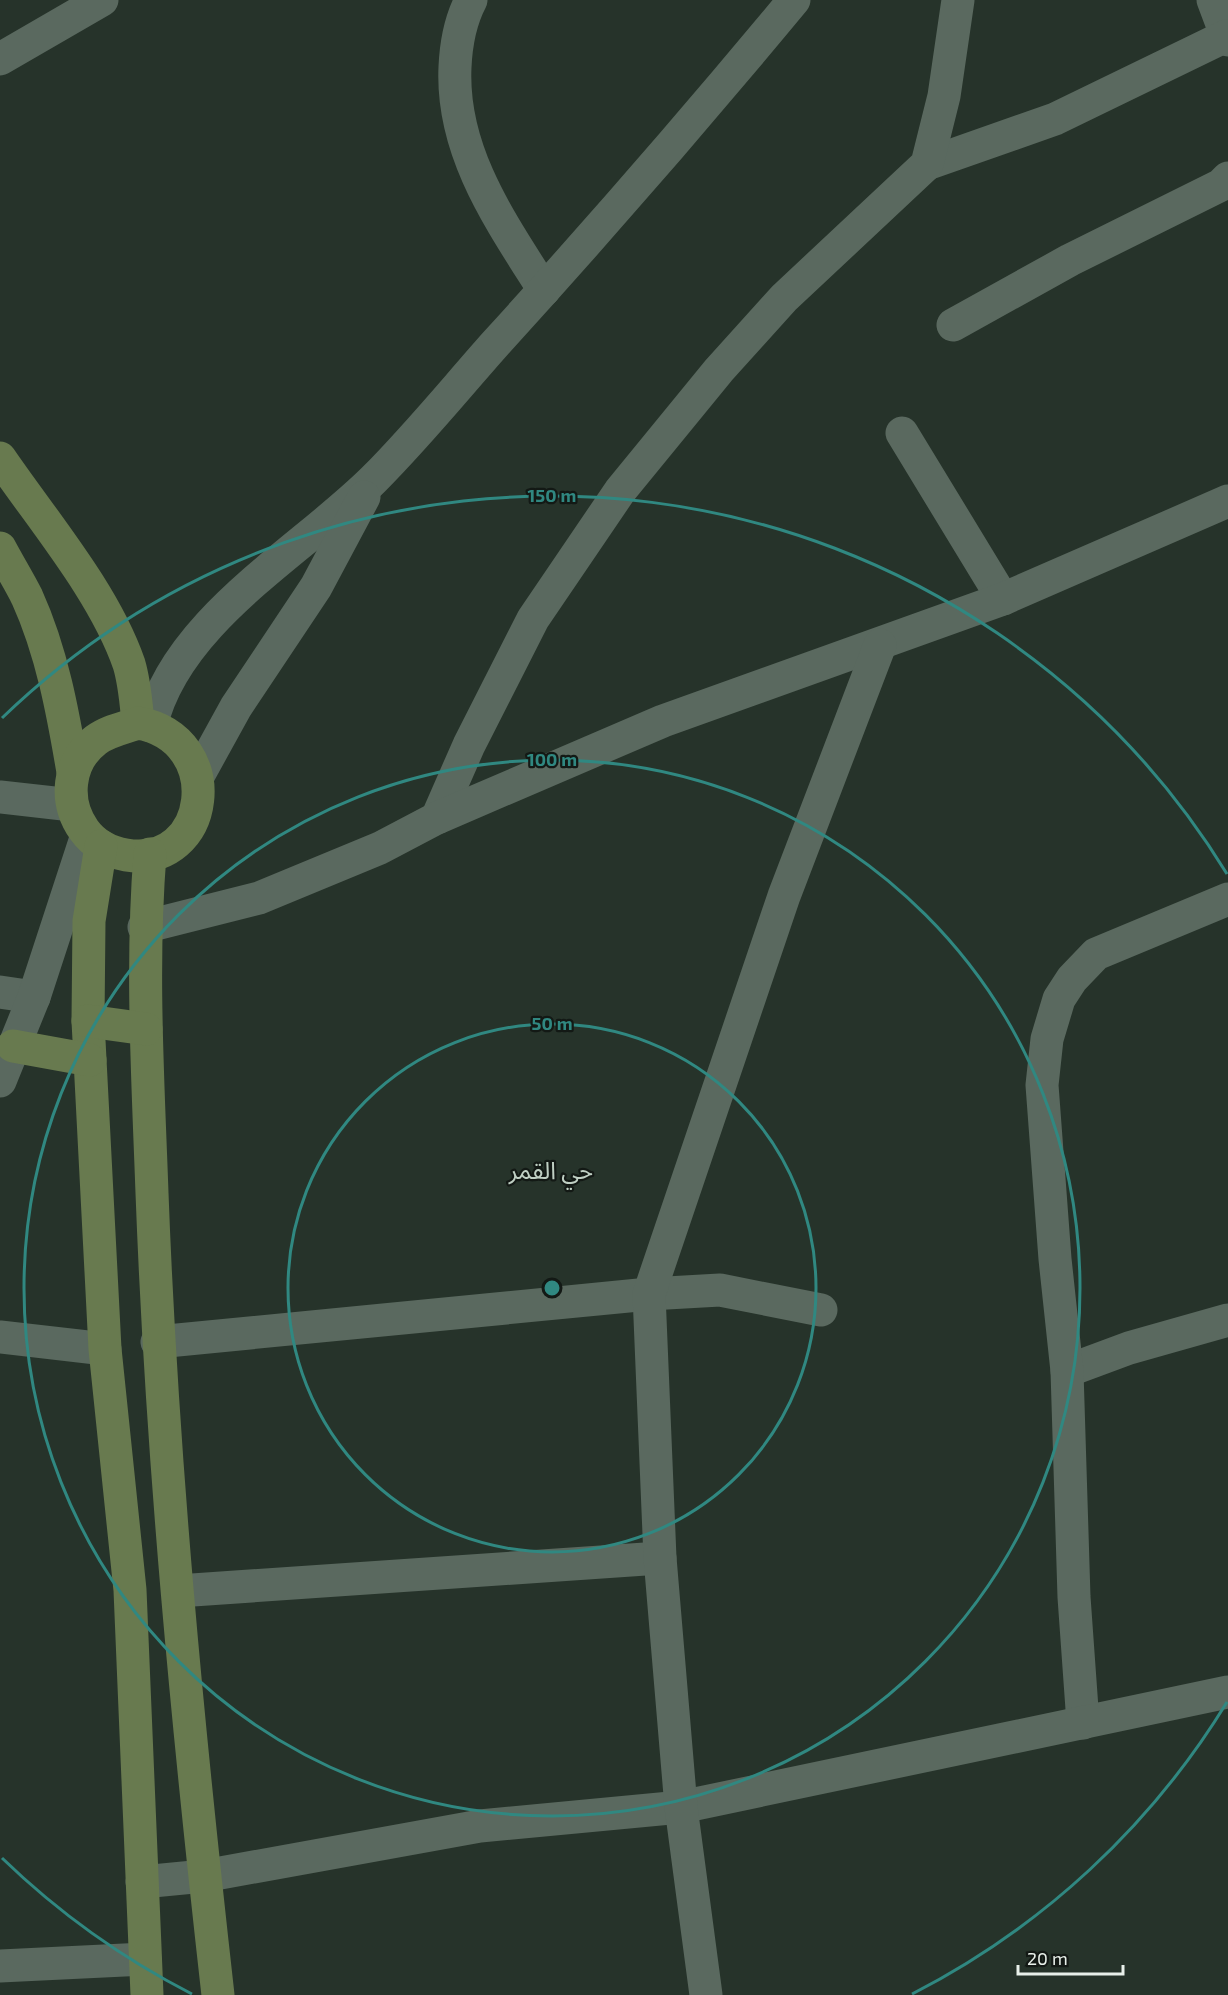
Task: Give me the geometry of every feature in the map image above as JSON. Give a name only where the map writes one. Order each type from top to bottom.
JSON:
[{"type":"street","points":[[0,59],[102,0]]},
{"type":"street","points":[[471,0],[456,43],[454,87],[458,123],[467,153],[498,217],[544,291]]},
{"type":"street","points":[[145,724],[164,685],[178,663],[208,628],[240,594],[373,480],[676,141],[794,0]]},
{"type":"street","points":[[927,164],[944,96],[958,0]]},
{"type":"street","points":[[437,818],[470,745],[533,619],[620,491],[719,370],[784,298],[927,164],[1055,118],[1227,38],[1213,0]]},
{"type":"street","points":[[953,325],[1070,260],[1221,185],[1228,178]]},
{"type":"street","points":[[902,433],[1003,599]]},
{"type":"street","points":[[0,458],[99,600],[129,665],[145,724],[182,746],[192,759],[198,776],[200,792],[190,825],[180,838],[166,848],[150,854],[133,856],[116,853],[94,841],[78,821],[72,805],[70,789],[73,772],[82,754],[96,740],[113,731],[145,724]]},
{"type":"street","points":[[198,776],[237,707],[316,587],[373,480]]},
{"type":"street","points":[[144,927],[259,898],[380,848],[437,818],[663,721],[1003,599],[1228,501]]},
{"type":"street","points":[[0,548],[27,598],[43,642],[61,699],[73,772]]},
{"type":"street","points":[[706,1995],[681,1807],[660,1558],[649,1294],[784,896],[880,645]]},
{"type":"street","points":[[0,797],[72,805]]},
{"type":"street","points":[[0,1081],[94,841]]},
{"type":"street","points":[[94,841],[89,921],[88,1021],[105,1349],[130,1590],[147,1995]]},
{"type":"street","points":[[150,854],[144,927],[157,1342],[204,1876],[218,1995]]},
{"type":"street","points":[[1083,1723],[1074,1598],[1067,1371],[1055,1259],[1042,1085],[1047,1039],[1059,999],[1072,979],[1096,954],[1228,899]]},
{"type":"street","points":[[0,992],[34,997]]},
{"type":"street","points":[[88,1021],[146,1029]]},
{"type":"street","points":[[13,1046],[90,1060]]},
{"type":"street","points":[[157,1342],[649,1294],[720,1290],[821,1310]]},
{"type":"street","points":[[1067,1371],[1129,1348],[1228,1320]]},
{"type":"street","points":[[0,1337],[105,1349]]},
{"type":"street","points":[[178,1591],[660,1558]]},
{"type":"street","points":[[142,1882],[204,1876],[480,1826],[681,1807],[1228,1692]]},
{"type":"street","points":[[0,1966],[145,1959]]},
{"type":"district","name":"حي القمر","points":[[551,1171]]}]
